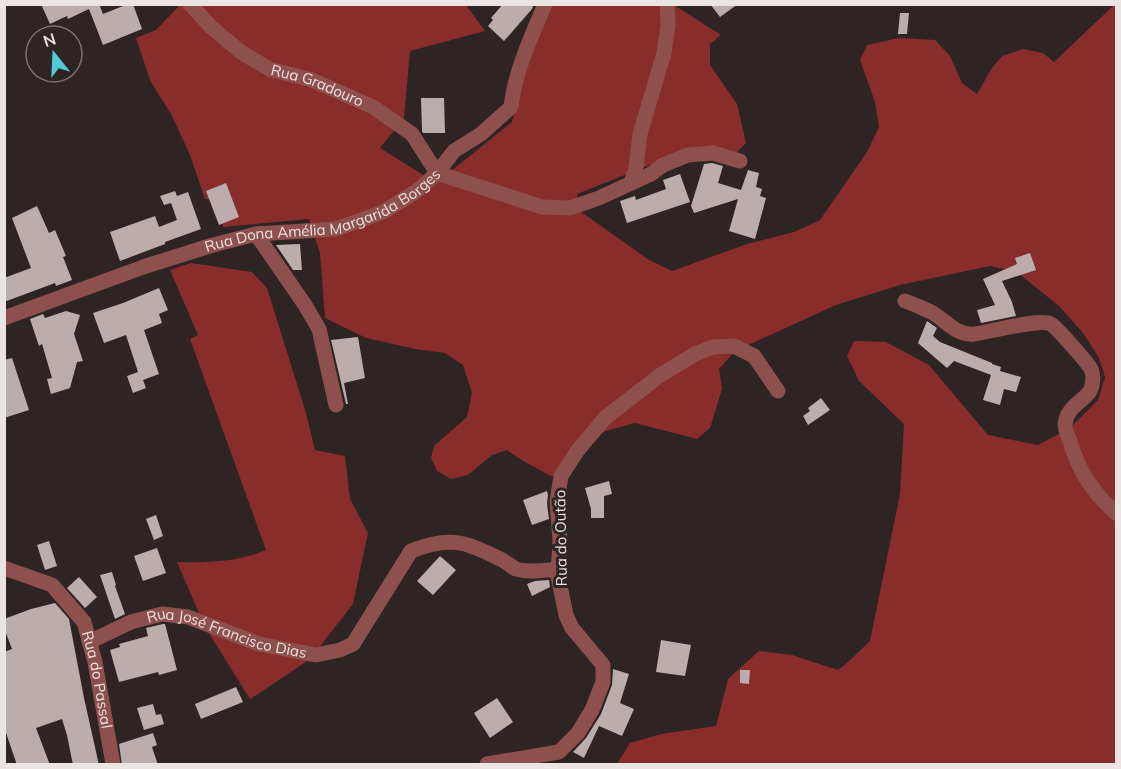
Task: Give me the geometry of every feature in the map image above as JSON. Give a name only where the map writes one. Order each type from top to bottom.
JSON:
[{"type":"street","name":"Rua Gradouro","points":[[190,4],[211,27],[241,52],[269,69],[312,80],[374,107],[412,135],[437,173]]},
{"type":"street","points":[[437,173],[454,151],[481,134],[511,107],[513,89],[522,59],[545,4]]},
{"type":"street","points":[[631,183],[636,168],[640,134],[664,53],[668,25],[667,4]]},
{"type":"street","name":"Rua Dona Amélia Margarida Borges","points":[[4,318],[146,266],[213,245],[256,234],[336,229],[383,212],[417,191],[437,173],[542,207],[570,208],[599,198],[651,174],[663,165],[688,155],[713,153],[740,160]]},
{"type":"street","points":[[256,234],[306,305],[319,329],[336,405]]},
{"type":"street","points":[[905,301],[933,313],[957,331],[971,334],[1038,323],[1051,324],[1065,338],[1092,370],[1093,380],[1090,391],[1071,408],[1065,425],[1071,448],[1083,477],[1103,502],[1116,513]]},
{"type":"street","name":"Rua do Outão","points":[[487,765],[559,752],[578,733],[592,710],[603,682],[603,665],[572,628],[566,615],[558,576],[560,540],[557,502],[561,476],[578,450],[605,418],[659,376],[695,354],[712,347],[734,346],[754,356],[778,390]]},
{"type":"street","name":"Rua José Francisco Dias","points":[[89,642],[131,622],[162,614],[188,617],[259,644],[316,655],[340,650],[352,644],[411,550],[424,545],[443,541],[464,543],[502,559],[517,569],[540,571],[559,569]]},
{"type":"street","name":"Rua do Passal","points":[[4,568],[52,585],[84,622],[95,662],[113,765]]},
{"type":"shaded area","points":[[180,5],[466,5],[485,31],[410,51],[404,118],[380,148],[436,183],[512,122],[542,5],[674,5],[721,35],[710,44],[710,65],[737,104],[746,143],[732,157],[667,158],[577,194],[580,211],[649,260],[672,271],[747,244],[794,232],[820,220],[867,152],[879,127],[875,102],[860,60],[867,45],[899,38],[935,40],[950,56],[962,83],[977,94],[1002,56],[1023,49],[1043,53],[1054,62],[1116,5],[1116,764],[617,764],[630,743],[661,734],[716,726],[728,679],[759,651],[792,655],[838,670],[870,641],[900,494],[904,424],[859,381],[847,356],[854,341],[886,342],[929,365],[988,435],[1038,445],[1070,428],[1098,400],[1105,377],[1099,358],[1083,333],[1059,306],[1017,272],[990,266],[900,285],[836,305],[735,351],[719,369],[722,389],[710,428],[697,439],[635,423],[606,431],[588,441],[565,474],[551,476],[507,450],[492,455],[468,475],[451,479],[437,471],[431,458],[434,446],[467,417],[472,393],[463,365],[445,353],[366,338],[325,318],[320,253],[309,219],[223,227],[216,200],[205,199],[190,155],[172,116],[150,80],[136,38],[156,30]]},
{"type":"shaded area","points":[[191,263],[252,272],[267,288],[306,413],[315,450],[345,456],[350,499],[368,533],[353,604],[310,659],[249,700],[247,701],[250,699],[205,627],[177,562],[222,561],[266,550],[190,339],[198,335],[170,270]]},
{"type":"building","points":[[41,4],[99,4],[103,14],[133,4],[142,29],[103,45],[89,9],[50,24]]},
{"type":"building","points":[[503,4],[534,4],[504,41],[488,26],[493,20],[491,18]]},
{"type":"building","points":[[710,4],[738,4],[720,17]]},
{"type":"building","points":[[900,13],[909,13],[907,34],[898,34]]},
{"type":"building","points":[[421,98],[444,98],[445,133],[423,133]]},
{"type":"building","points":[[712,163],[723,166],[718,183],[741,190],[748,170],[759,173],[756,187],[762,189],[760,196],[766,198],[755,239],[729,231],[738,199],[694,213],[691,206],[704,164]]},
{"type":"building","points":[[680,174],[690,202],[627,223],[620,201],[635,196],[636,200],[666,189],[663,180]]},
{"type":"building","points":[[226,183],[239,217],[219,225],[206,191]]},
{"type":"building","points":[[175,191],[177,196],[188,192],[201,229],[120,261],[110,232],[155,216],[159,227],[177,220],[171,203],[164,205],[160,196]]},
{"type":"building","points":[[37,206],[49,233],[55,230],[66,256],[63,257],[72,280],[56,286],[55,283],[4,302],[4,278],[31,268],[12,218]]},
{"type":"building","points":[[300,244],[302,270],[293,270],[276,245]]},
{"type":"building","points":[[1030,253],[1036,270],[1002,281],[1016,316],[981,323],[977,310],[995,305],[983,279],[1017,264],[1015,258]]},
{"type":"building","points":[[159,288],[168,310],[159,314],[162,323],[144,330],[159,374],[143,380],[146,388],[133,393],[127,376],[138,372],[126,335],[104,343],[93,313]]},
{"type":"building","points":[[66,311],[80,315],[74,334],[83,361],[77,362],[70,388],[51,394],[47,379],[52,378],[42,344],[39,346],[30,319],[43,314],[45,318]]},
{"type":"building","points":[[927,321],[937,328],[933,336],[940,342],[1001,367],[1000,371],[1021,377],[1016,392],[1004,389],[1000,405],[983,400],[991,375],[954,361],[947,368],[918,343]]},
{"type":"building","points":[[358,337],[365,378],[344,383],[348,404],[346,404],[331,340]]},
{"type":"building","points":[[12,358],[29,410],[4,418],[4,360]]},
{"type":"building","points":[[821,398],[830,410],[808,425],[803,416],[810,411],[808,408]]},
{"type":"building","points":[[609,481],[612,494],[604,496],[604,518],[591,518],[585,488]]},
{"type":"building","points":[[547,491],[549,519],[532,525],[523,500]]},
{"type":"building","points":[[156,515],[163,536],[154,540],[146,519]]},
{"type":"building","points":[[49,541],[57,566],[45,570],[37,545]]},
{"type":"building","points":[[157,548],[166,573],[143,581],[134,556]]},
{"type":"building","points":[[440,556],[456,570],[433,595],[417,581]]},
{"type":"building","points":[[112,572],[125,614],[115,619],[100,575]]},
{"type":"building","points":[[79,577],[97,597],[85,608],[67,588]]},
{"type":"building","points":[[549,580],[550,587],[532,596],[527,584]]},
{"type":"building","points":[[55,603],[69,619],[99,765],[73,765],[62,719],[36,728],[50,765],[17,765],[4,727],[4,652],[12,649],[4,628],[4,619]]},
{"type":"building","points":[[165,624],[177,670],[159,675],[158,672],[119,682],[110,650],[120,647],[119,644],[148,636],[146,628]]},
{"type":"building","points":[[661,640],[691,645],[685,676],[656,672]]},
{"type":"building","points":[[613,669],[629,674],[620,703],[634,709],[622,736],[599,726],[584,758],[573,752],[586,738],[601,714],[612,685]]},
{"type":"building","points":[[740,670],[750,670],[749,684],[740,683]]},
{"type":"building","points":[[236,687],[243,702],[201,719],[195,704]]},
{"type":"building","points":[[497,698],[513,722],[490,738],[474,713]]},
{"type":"building","points":[[153,704],[156,715],[161,714],[164,724],[144,730],[137,708]]},
{"type":"building","points":[[153,733],[157,745],[152,747],[158,765],[122,765],[119,744]]}]
